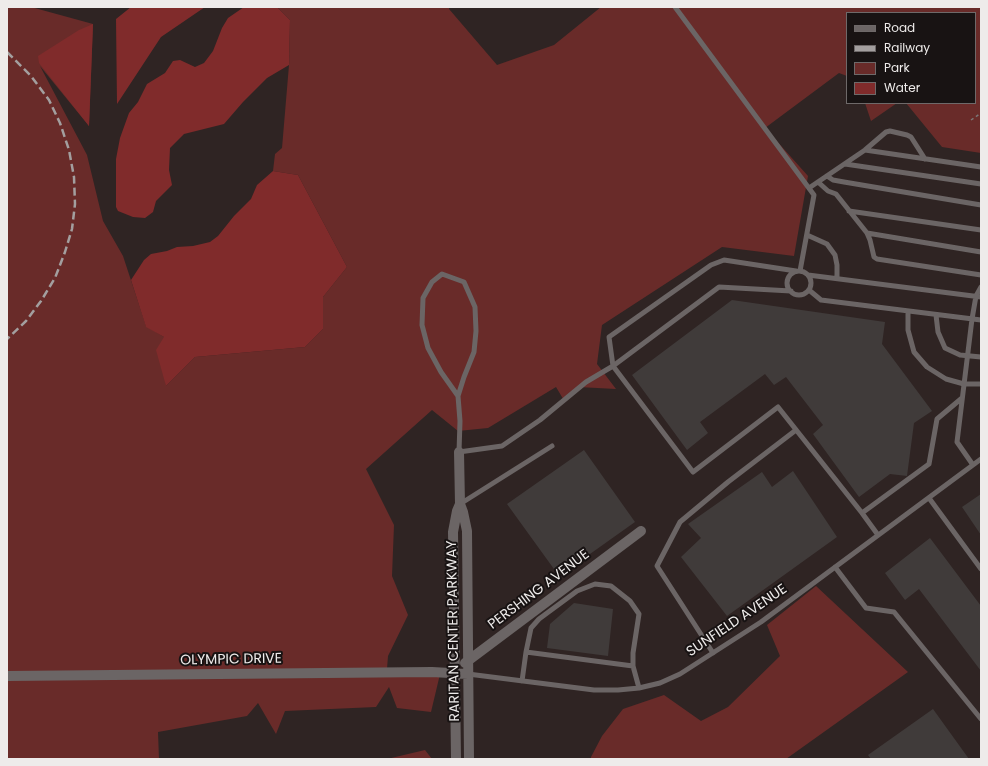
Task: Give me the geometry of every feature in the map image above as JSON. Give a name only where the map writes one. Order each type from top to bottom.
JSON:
[{"type":"street","name":"RARITAN CENTER PARKWAY","points":[[459,452],[460,504],[467,531],[469,759]]},
{"type":"street","name":"RARITAN CENTER PARKWAY","points":[[456,759],[453,532],[455,518],[460,504]]},
{"type":"street","name":"PERSHING AVENUE","points":[[455,673],[468,660],[641,531]]},
{"type":"street","name":"OLYMPIC DRIVE","points":[[7,676],[468,674]]},
{"type":"lane","points":[[675,7],[814,195],[808,235],[798,271]]},
{"type":"lane","points":[[809,188],[865,150],[886,132],[890,131],[911,137],[925,159]]},
{"type":"lane","points":[[865,150],[981,167]]},
{"type":"lane","points":[[844,164],[981,184]]},
{"type":"lane","points":[[827,176],[833,180],[981,205]]},
{"type":"lane","points":[[818,182],[828,191],[836,194],[867,233],[874,257],[877,259],[981,275]]},
{"type":"lane","points":[[849,211],[981,230]]},
{"type":"lane","points":[[867,233],[981,252]]},
{"type":"lane","points":[[808,235],[827,244],[836,255],[837,278]]},
{"type":"lane","points":[[878,535],[778,407],[693,472],[613,366],[609,337],[711,265],[724,260],[798,271],[808,274],[979,296]]},
{"type":"lane","points":[[791,291],[788,287],[788,280],[792,273],[798,271]]},
{"type":"lane","points":[[458,396],[428,348],[422,325],[423,298],[432,282],[442,274],[464,282],[474,307],[476,331],[474,352],[458,396],[460,421],[459,452],[502,446],[540,420],[586,382],[613,366],[719,287],[791,291],[800,295],[809,290],[811,282],[808,274]]},
{"type":"lane","points":[[973,465],[957,442],[972,319],[981,287]]},
{"type":"lane","points":[[809,290],[821,300],[981,320]]},
{"type":"lane","points":[[908,311],[908,330],[914,352],[928,367],[946,379],[964,384],[981,384]]},
{"type":"lane","points":[[936,315],[938,332],[945,348],[960,355],[981,357]]},
{"type":"lane","points":[[862,513],[929,464],[937,419],[962,398]]},
{"type":"lane","points":[[713,653],[657,566],[680,522],[728,482],[796,430]]},
{"type":"lane","points":[[460,504],[552,446]]},
{"type":"lane","name":"SUNFIELD AVENUE","points":[[468,674],[594,690],[639,688],[660,683],[680,674],[751,629],[981,459]]},
{"type":"lane","points":[[929,498],[981,569]]},
{"type":"lane","points":[[835,567],[866,608],[894,612],[981,719]]},
{"type":"lane","points":[[522,680],[531,628],[539,619],[577,591],[595,584],[611,586],[630,601],[639,614],[632,653],[633,666],[639,688]]},
{"type":"lane","points":[[526,652],[633,666]]},
{"type":"path","points":[[971,120],[981,113]]},
{"type":"shaded area","points":[[7,7],[981,7],[981,759],[7,759]]},
{"type":"green space","points":[[7,7],[31,7],[93,24],[89,126],[40,66],[87,155],[103,221],[123,256],[146,326],[164,337],[166,386],[195,357],[305,347],[323,329],[323,297],[347,267],[298,175],[273,171],[275,154],[282,148],[289,65],[290,20],[277,7],[449,7],[449,9],[497,65],[554,45],[601,7],[981,7],[981,153],[942,147],[907,104],[976,104],[976,12],[846,12],[846,76],[839,73],[765,128],[808,176],[794,256],[722,247],[602,325],[597,364],[616,389],[578,387],[565,402],[556,387],[488,428],[458,431],[432,410],[366,469],[394,525],[392,576],[408,615],[388,656],[387,669],[441,670],[431,712],[397,708],[389,687],[376,707],[285,711],[276,734],[258,703],[247,716],[158,732],[159,759],[7,759]]},
{"type":"green space","points":[[865,104],[896,104],[871,121]]},
{"type":"green space","points":[[816,586],[908,672],[786,759],[591,759],[602,736],[623,709],[664,695],[701,721],[728,707],[780,656],[767,625]]},
{"type":"green space","points":[[425,750],[432,759],[387,759]]},
{"type":"water","points":[[131,7],[205,7],[161,37],[117,104],[116,19]]},
{"type":"water","points":[[244,7],[277,7],[290,20],[289,65],[267,78],[224,124],[184,134],[170,148],[169,170],[172,185],[156,201],[153,212],[145,218],[133,217],[118,211],[116,207],[116,159],[120,138],[129,113],[138,102],[147,84],[165,73],[173,61],[180,60],[195,67],[204,63],[213,51],[222,28],[228,18]]},
{"type":"water","points":[[93,24],[89,126],[39,63],[38,56],[79,30]]},
{"type":"water","points":[[273,171],[298,175],[347,267],[323,297],[323,329],[305,347],[195,357],[166,386],[156,350],[164,337],[146,327],[131,280],[144,260],[151,254],[167,251],[177,247],[193,246],[210,242],[218,236],[234,216],[251,199],[257,185]]},
{"type":"building","points":[[732,300],[885,322],[882,344],[932,411],[914,423],[907,476],[890,474],[859,497],[813,434],[823,425],[786,377],[774,385],[765,374],[700,422],[708,433],[687,450],[632,375]]},
{"type":"building","points":[[584,450],[635,522],[559,576],[507,504]]},
{"type":"building","points":[[793,471],[837,537],[727,616],[681,557],[701,538],[688,524],[762,472],[772,487]]},
{"type":"building","points":[[981,494],[981,535],[962,507]]},
{"type":"building","points":[[930,538],[981,606],[981,671],[919,589],[905,600],[885,573]]},
{"type":"building","points":[[574,603],[613,609],[608,656],[547,648],[550,624]]},
{"type":"building","points":[[933,709],[969,759],[871,759],[868,755]]},
{"type":"railway","points":[[7,52],[31,76],[49,100],[60,123],[69,150],[74,177],[75,204],[72,229],[55,278],[41,301],[26,321],[7,339]]}]
